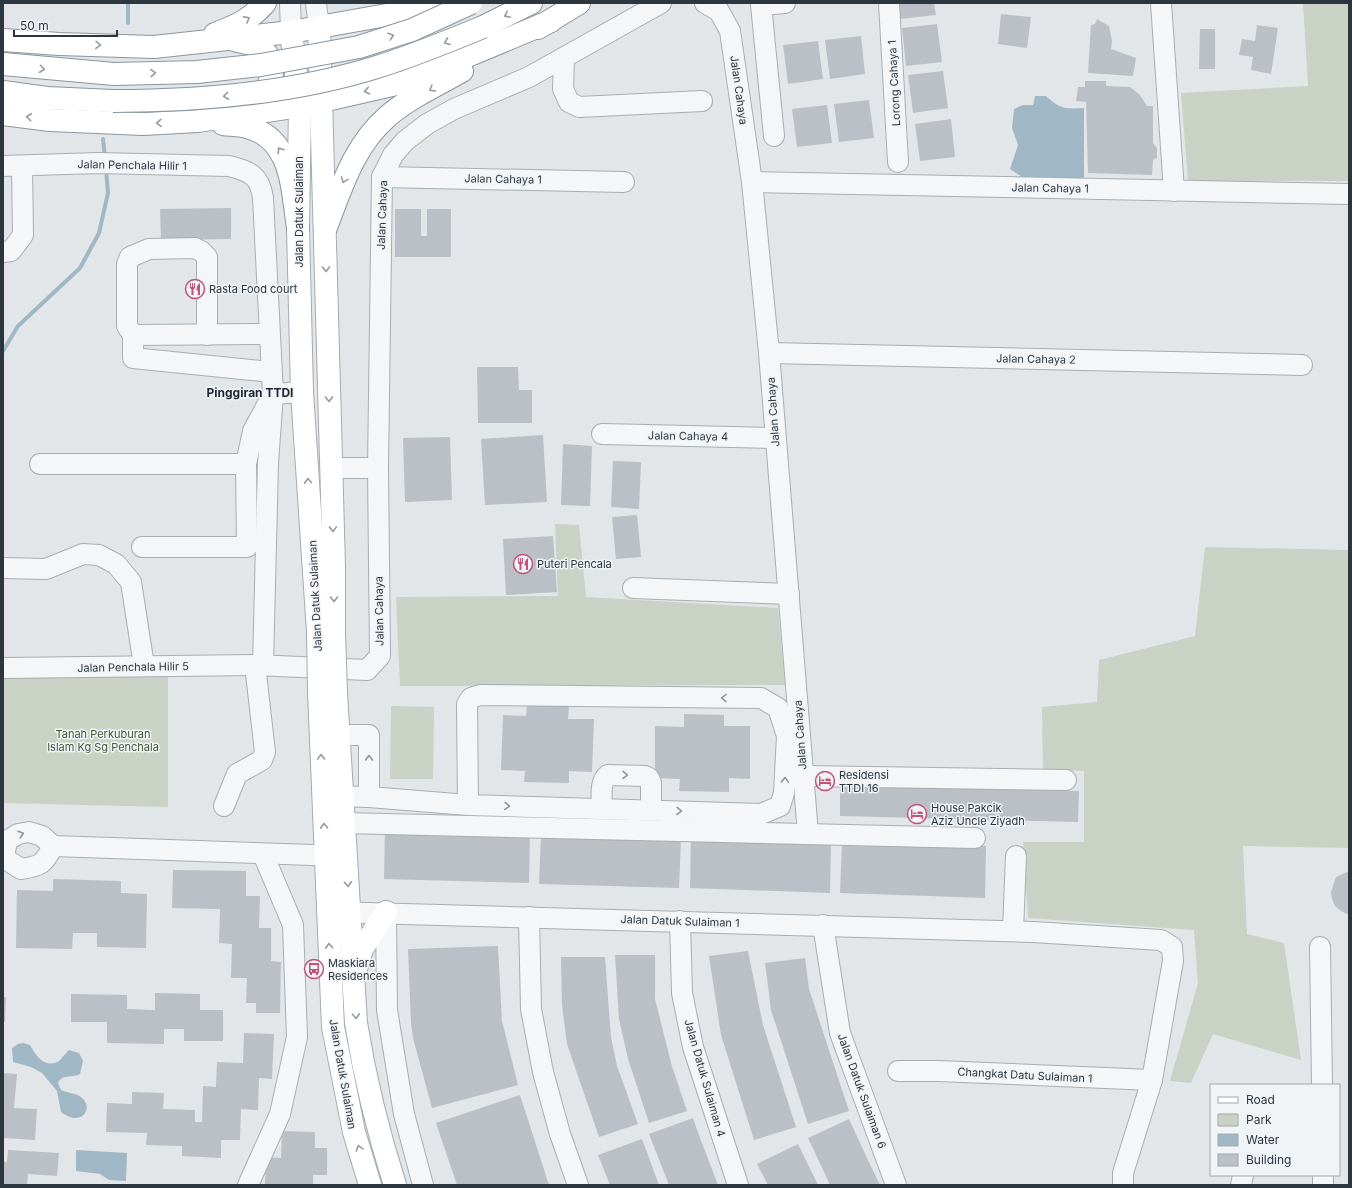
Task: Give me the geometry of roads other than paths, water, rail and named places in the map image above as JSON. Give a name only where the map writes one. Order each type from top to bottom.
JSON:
[{"type":"main road","points":[[185,44],[230,28],[253,17],[265,3]]},
{"type":"main road","points":[[3,40],[60,44],[154,47],[292,32],[398,13],[431,3]]},
{"type":"main road","points":[[3,64],[114,74],[197,72],[261,65],[358,47],[412,30],[470,3]]},
{"type":"main road","points":[[3,92],[47,98],[151,101],[227,96],[308,84],[379,66],[432,48],[483,27],[531,3]]},
{"type":"main road","points":[[325,230],[349,168],[358,151],[372,132],[388,115],[551,21],[579,3]]},
{"type":"main road","points":[[398,13],[378,22],[370,30],[367,42],[368,54],[374,67],[405,82]]},
{"type":"main road","points":[[3,114],[50,120],[143,124],[198,121],[300,106],[405,82],[551,21]]},
{"type":"main road","name":"Jalan Datuk Sulaiman","points":[[319,27],[331,468],[326,632],[327,693],[332,797],[336,856],[350,912],[356,1024],[364,1073],[381,1142],[395,1185]]},
{"type":"main road","name":"Jalan Datuk Sulaiman","points":[[292,32],[300,106],[298,228],[302,392],[326,632]]},
{"type":"main road","points":[[229,38],[257,46],[266,55],[272,65],[272,77],[268,87],[260,98],[230,116]]},
{"type":"main road","points":[[198,121],[248,127],[263,133],[274,141],[288,165],[298,228]]},
{"type":"main road","name":"Jalan Datuk Sulaiman","points":[[327,693],[338,735],[332,797],[344,823],[336,856],[327,912],[333,1027],[354,1132],[369,1183]]},
{"type":"main road","points":[[354,978],[362,949],[386,912]]},
{"type":"street","name":"Jalan Datuk Sulaiman","points":[[290,3],[292,32]]},
{"type":"street","name":"Jalan Datuk Sulaiman","points":[[316,3],[319,27]]},
{"type":"street","name":"Jalan Cahaya","points":[[259,666],[367,670],[380,656],[378,468],[382,177],[393,155],[405,141],[426,124],[454,109],[529,77],[564,59],[661,3]]},
{"type":"street","name":"Jalan Cahaya","points":[[705,3],[719,11],[730,30],[752,182],[769,353],[808,834]]},
{"type":"street","points":[[774,136],[761,5],[785,3]]},
{"type":"street","name":"Lorong Cahaya 1","points":[[889,185],[898,162],[890,3]]},
{"type":"street","points":[[1161,3],[1174,191]]},
{"type":"street","points":[[564,59],[563,89],[569,102],[579,107],[702,101]]},
{"type":"street","points":[[898,162],[918,186]]},
{"type":"street","name":"Jalan Penchala Hilir 1","points":[[13,166],[98,163],[229,166],[242,169],[257,179],[263,198],[269,334]]},
{"type":"street","points":[[3,252],[11,251],[23,235],[13,166]]},
{"type":"street","name":"Jalan Cahaya 1","points":[[382,177],[624,182]]},
{"type":"street","name":"Jalan Cahaya 1","points":[[752,182],[1349,194]]},
{"type":"street","points":[[207,335],[207,258],[201,251],[194,248],[149,249],[130,258],[128,264],[128,326],[132,335],[132,358],[271,372]]},
{"type":"street","points":[[132,335],[269,334],[273,394],[268,463],[259,666],[265,752],[262,760],[237,774],[224,806]]},
{"type":"street","name":"Jalan Cahaya 2","points":[[769,353],[1302,365]]},
{"type":"street","points":[[273,394],[302,392]]},
{"type":"street","points":[[142,547],[247,547],[246,464],[253,431],[273,394]]},
{"type":"street","name":"Jalan Cahaya 4","points":[[602,434],[775,438]]},
{"type":"street","points":[[40,464],[246,464]]},
{"type":"street","points":[[331,468],[378,468]]},
{"type":"street","points":[[3,568],[46,569],[83,554],[98,554],[116,564],[131,582],[144,666]]},
{"type":"street","points":[[633,588],[789,594]]},
{"type":"street","name":"Jalan Penchala Hilir 5","points":[[3,668],[259,666]]},
{"type":"street","points":[[332,797],[369,797],[468,805],[762,814],[780,806],[784,793],[787,736],[778,708],[760,698],[480,695],[471,698],[467,704],[468,805]]},
{"type":"street","points":[[338,735],[369,735],[369,797]]},
{"type":"street","points":[[602,809],[602,782],[608,775],[644,776],[649,778],[651,783],[651,810]]},
{"type":"street","points":[[803,776],[1066,780]]},
{"type":"street","points":[[344,823],[975,838]]},
{"type":"street","points":[[53,846],[336,856]]},
{"type":"street","points":[[248,1185],[280,1114],[297,1037],[293,925],[263,854]]},
{"type":"street","points":[[1013,931],[1016,856]]},
{"type":"street","name":"Jalan Datuk Sulaiman 1","points":[[327,912],[386,912],[1013,931],[1161,940],[1172,947],[1173,961],[1152,1080]]},
{"type":"street","points":[[386,912],[387,1010],[404,1114],[423,1185]]},
{"type":"street","points":[[529,917],[531,1009],[543,1072],[560,1134],[578,1185]]},
{"type":"street","name":"Jalan Datuk Sulaiman 4","points":[[680,921],[682,993],[688,1024],[698,1061],[738,1185]]},
{"type":"street","name":"Jalan Datuk Sulaiman 6","points":[[823,925],[840,1033],[896,1185]]},
{"type":"street","points":[[1320,947],[1322,1084]]},
{"type":"street","name":"Changkat Datu Sulaiman 1","points":[[898,1071],[946,1071],[1152,1080]]},
{"type":"street","points":[[1123,1185],[1123,1173],[1152,1080]]},
{"type":"water","points":[[1035,96],[1046,96],[1055,104],[1063,107],[1084,108],[1084,181],[1030,182],[1010,169],[1018,145],[1012,128],[1014,109],[1023,105],[1033,105]]},
{"type":"water","points":[[23,1043],[30,1045],[38,1057],[49,1063],[59,1061],[69,1050],[79,1053],[83,1061],[80,1074],[62,1078],[58,1083],[61,1090],[82,1098],[87,1107],[84,1115],[75,1118],[61,1112],[57,1091],[42,1073],[31,1067],[13,1062],[12,1048]]},
{"type":"water","points":[[76,1150],[127,1153],[126,1181],[109,1180],[100,1174],[76,1171]]},
{"type":"waterway","points":[[128,3],[128,23]]},
{"type":"waterway","points":[[103,139],[105,158]]},
{"type":"waterway","points":[[3,351],[18,326],[80,268],[99,233],[108,193],[106,169]]},
{"type":"place","name":"Rasta Food court","points":[[195,289]]},
{"type":"place","name":"Puteri Pencala","points":[[523,564]]},
{"type":"place","name":"Residensi TTDI 16","points":[[825,781]]},
{"type":"place","name":"House Pakcik Aziz Uncle Ziyadh","points":[[917,814]]},
{"type":"place","name":"Maskiara Residences","points":[[314,969]]},
{"type":"district","name":"Pinggiran TTDI","points":[[250,393]]},
{"type":"park label","name":"Tanah Perkuburan Islam Kg Sg Penchala","points":[[103,740]]}]
